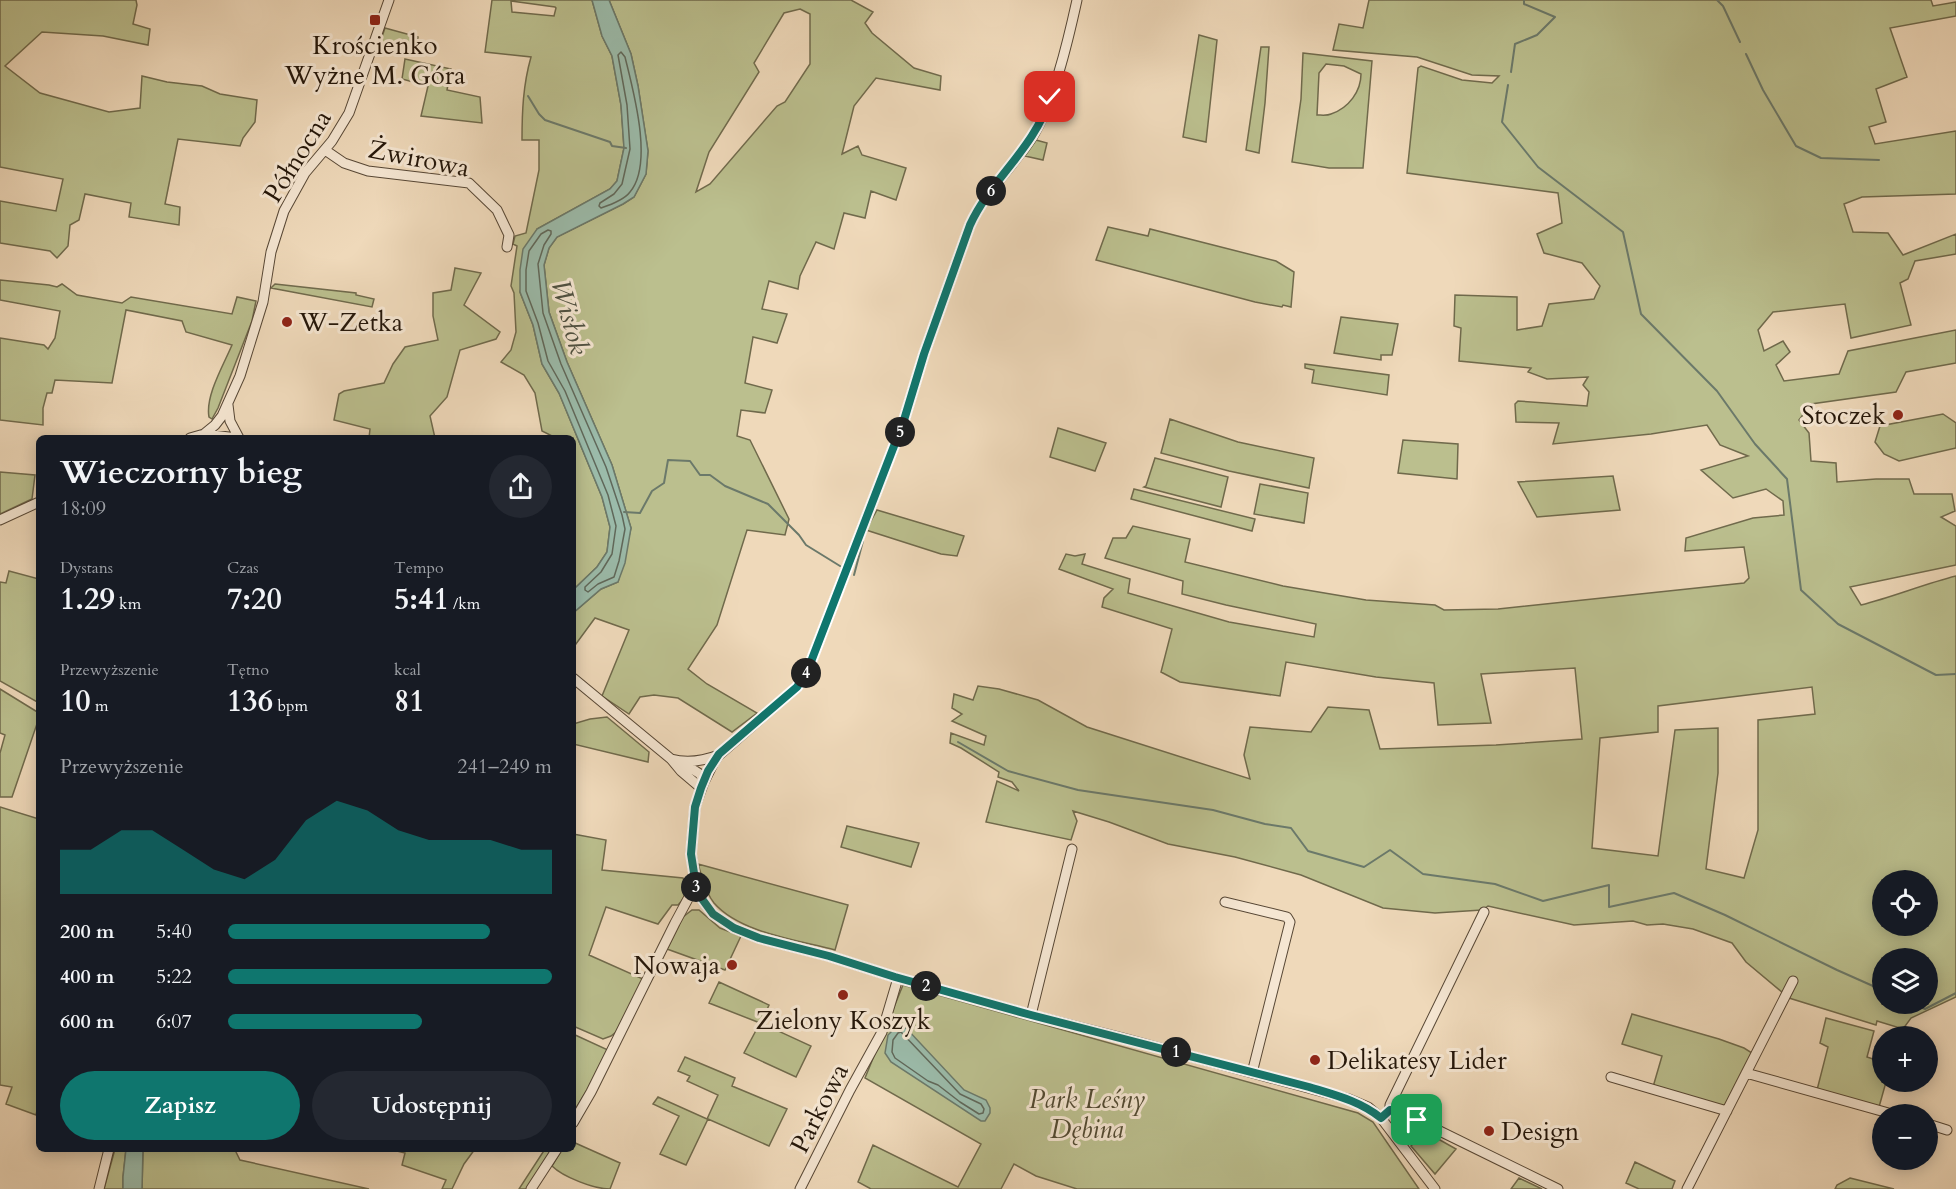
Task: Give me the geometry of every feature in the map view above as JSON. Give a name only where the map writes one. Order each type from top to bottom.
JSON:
[{"type":"street","name":"Północna","points":[[204,434],[215,425],[228,405],[263,302],[270,252],[284,211],[305,173],[334,138],[349,113],[389,0]]},
{"type":"street","points":[[676,761],[706,760],[719,754],[797,687],[807,672],[904,420],[924,354],[974,215],[1031,138],[1047,108],[1077,0]]},
{"type":"street","name":"Żwirowa","points":[[325,150],[344,163],[368,171],[469,183],[497,210],[509,235],[507,247]]},
{"type":"street","points":[[228,405],[230,421],[237,435]]},
{"type":"street","points":[[200,435],[212,435]]},
{"type":"street","points":[[0,520],[36,503]]},
{"type":"street","points":[[576,680],[676,761],[681,771],[703,785]]},
{"type":"street","points":[[719,754],[708,771],[695,807],[691,854],[697,892],[713,914],[734,928],[759,938],[1031,1015],[1349,1099],[1368,1107],[1381,1118],[1435,1189]]},
{"type":"street","points":[[1031,1015],[1072,849]]},
{"type":"street","points":[[576,1118],[675,923],[689,897],[697,892]]},
{"type":"street","points":[[1225,902],[1287,916],[1290,922],[1252,1073]]},
{"type":"street","points":[[1381,1118],[1390,1110],[1390,1105],[1484,912]]},
{"type":"street","name":"Parkowa","points":[[800,1189],[882,1032],[898,978]]},
{"type":"street","points":[[1687,1189],[1793,981]]},
{"type":"street","points":[[1746,1073],[1872,1108]]},
{"type":"street","points":[[1611,1077],[1726,1111]]},
{"type":"street","points":[[1390,1110],[1405,1113],[1558,1189]]},
{"type":"street","points":[[1938,1127],[1947,1130]]},
{"type":"street","points":[[99,1189],[108,1152]]},
{"type":"street","points":[[531,1189],[555,1152]]},
{"type":"green space","points":[[0,0],[136,0],[133,24],[150,29],[148,45],[103,36],[42,32],[5,66],[40,93],[109,112],[140,108],[142,76],[167,82],[202,86],[220,94],[257,100],[255,122],[240,146],[178,139],[165,204],[180,207],[179,225],[129,217],[131,203],[85,194],[79,220],[70,225],[68,246],[57,258],[50,251],[0,243],[0,201],[56,211],[63,179],[0,167]]},
{"type":"green space","points":[[492,0],[592,0],[602,36],[612,56],[621,105],[624,148],[617,181],[610,189],[537,229],[520,292],[533,325],[542,364],[559,393],[602,497],[610,527],[607,552],[597,567],[576,587],[576,435],[550,435],[542,431],[535,393],[524,375],[501,362],[511,350],[516,332],[514,293],[511,286],[517,246],[513,244],[515,236],[526,233],[539,170],[539,140],[522,140],[526,78],[531,57],[485,52]],"holes":[[[511,1],[556,8],[554,16],[512,12]]]},
{"type":"green space","points":[[609,0],[851,0],[873,12],[865,23],[872,33],[914,68],[941,76],[940,90],[876,78],[854,106],[842,154],[858,146],[862,155],[906,168],[896,200],[871,191],[865,218],[844,213],[834,249],[816,242],[800,276],[798,289],[769,281],[762,309],[787,314],[777,343],[753,337],[745,383],[772,390],[765,413],[741,410],[737,436],[750,440],[789,519],[785,535],[747,530],[717,625],[688,669],[707,684],[757,713],[732,732],[678,698],[654,695],[640,697],[629,714],[602,696],[629,630],[595,618],[576,644],[576,610],[601,589],[618,582],[631,528],[612,465],[567,362],[549,312],[544,265],[549,248],[557,237],[634,197],[646,174],[648,151],[631,54]],"holes":[[[800,9],[810,14],[810,64],[785,102],[777,106],[710,184],[696,192],[709,152],[759,72],[754,63],[784,13]]]},
{"type":"green space","points":[[1369,0],[1931,0],[1933,6],[1956,2],[1956,16],[1890,28],[1907,77],[1876,89],[1886,122],[1869,127],[1875,144],[1956,131],[1956,194],[1862,197],[1844,204],[1853,232],[1888,233],[1903,255],[1956,234],[1956,254],[1915,261],[1908,279],[1900,283],[1911,325],[1851,338],[1845,304],[1773,312],[1758,330],[1764,351],[1783,341],[1790,352],[1776,365],[1784,381],[1839,374],[1848,351],[1956,330],[1956,363],[1906,372],[1896,392],[1811,404],[1799,420],[1809,433],[1811,461],[1836,463],[1837,482],[1909,479],[1914,494],[1952,494],[1955,511],[1941,517],[1956,526],[1956,565],[1850,587],[1861,605],[1956,576],[1956,997],[1938,1005],[1938,948],[1872,948],[1872,1014],[1920,1014],[1911,1018],[1905,1026],[1893,1026],[1877,1021],[1876,1025],[1789,998],[1746,962],[1732,943],[1693,929],[1663,924],[1647,925],[1633,921],[1574,925],[1488,906],[1482,910],[1435,913],[1383,908],[1301,875],[1235,857],[1168,844],[1073,811],[1077,821],[1071,840],[986,822],[997,781],[1019,791],[1012,782],[998,777],[999,772],[950,743],[951,733],[984,745],[986,736],[952,721],[962,714],[952,708],[954,694],[973,700],[978,686],[999,689],[1038,700],[1087,727],[1250,779],[1244,755],[1250,727],[1311,732],[1328,707],[1369,710],[1380,749],[1582,739],[1575,668],[1481,674],[1491,723],[1438,725],[1434,683],[1376,677],[1286,662],[1280,696],[1180,682],[1161,672],[1172,629],[1102,607],[1104,598],[1113,589],[1059,569],[1066,554],[1075,556],[1085,554],[1082,564],[1130,579],[1128,593],[1229,622],[1314,637],[1316,624],[1182,594],[1183,581],[1105,558],[1113,538],[1126,538],[1133,526],[1190,539],[1185,562],[1283,586],[1366,600],[1435,605],[1444,610],[1498,609],[1744,583],[1749,578],[1744,547],[1685,551],[1686,538],[1753,518],[1784,515],[1783,501],[1766,489],[1733,498],[1701,470],[1748,456],[1720,445],[1707,425],[1651,434],[1553,444],[1559,423],[1516,422],[1515,404],[1518,401],[1587,406],[1589,392],[1583,385],[1588,377],[1547,379],[1528,372],[1531,368],[1459,361],[1461,328],[1454,326],[1455,295],[1517,297],[1517,330],[1542,326],[1549,304],[1594,299],[1600,286],[1582,263],[1544,253],[1537,234],[1562,223],[1558,193],[1407,173],[1418,68],[1421,66],[1462,80],[1492,83],[1499,76],[1472,75],[1417,57],[1333,50],[1339,24],[1363,28]],"holes":[[[1812,687],[1815,714],[1758,720],[1758,830],[1744,878],[1706,869],[1718,773],[1718,728],[1675,730],[1658,856],[1592,848],[1600,738],[1658,732],[1658,706]]]},
{"type":"green space","points":[[385,28],[418,37],[414,56],[378,48]]},
{"type":"green space","points":[[1199,35],[1217,40],[1206,142],[1183,137]]},
{"type":"green space","points":[[1261,47],[1269,47],[1259,153],[1246,150]]},
{"type":"green space","points":[[1303,53],[1372,61],[1363,168],[1329,168],[1292,162],[1301,99]],"holes":[[[1326,64],[1344,66],[1361,74],[1356,93],[1343,108],[1328,115],[1317,115],[1319,73]]]},
{"type":"green space","points":[[405,59],[451,69],[447,90],[480,97],[482,123],[421,116],[428,86],[402,79]]},
{"type":"green space","points":[[1036,140],[1047,143],[1043,160],[1025,156]]},
{"type":"green space","points":[[1108,227],[1148,236],[1150,229],[1276,261],[1294,272],[1291,307],[1255,302],[1096,260]]},
{"type":"green space","points":[[455,268],[481,273],[464,305],[500,332],[496,339],[460,350],[447,397],[430,416],[434,435],[369,435],[370,429],[334,420],[339,394],[384,383],[405,347],[438,340],[433,316],[433,293],[451,290]]},
{"type":"green space","points":[[0,280],[57,287],[62,284],[77,295],[122,303],[131,297],[232,314],[237,297],[256,301],[252,321],[212,419],[209,417],[210,400],[216,380],[232,345],[186,332],[182,321],[126,310],[112,383],[55,380],[52,393],[47,393],[43,408],[43,425],[0,420],[0,338],[44,345],[48,349],[55,338],[60,311],[0,300]]},
{"type":"green space","points":[[275,284],[356,293],[356,295],[374,299],[372,307],[271,288]]},
{"type":"green space","points":[[1341,317],[1398,324],[1392,355],[1381,355],[1381,360],[1334,353]]},
{"type":"green space","points":[[1305,364],[1389,375],[1387,395],[1312,383],[1314,370],[1305,368]]},
{"type":"green space","points":[[1943,414],[1956,423],[1956,448],[1899,461],[1884,454],[1875,442],[1880,426]]},
{"type":"green space","points":[[1170,419],[1238,442],[1314,458],[1309,488],[1229,471],[1161,453]]},
{"type":"green space","points":[[1058,428],[1106,443],[1095,471],[1050,457]]},
{"type":"green space","points":[[1403,440],[1458,444],[1457,479],[1398,473]]},
{"type":"green space","points":[[1155,458],[1228,477],[1221,507],[1144,487]]},
{"type":"green space","points":[[0,472],[35,475],[32,499],[0,514]]},
{"type":"green space","points":[[1613,476],[1620,510],[1537,517],[1518,482]]},
{"type":"green space","points":[[1260,484],[1308,493],[1304,523],[1254,514]]},
{"type":"green space","points":[[1134,489],[1255,519],[1252,531],[1131,499]]},
{"type":"green space","points":[[877,510],[964,536],[957,556],[941,554],[866,530]]},
{"type":"green space","points":[[9,571],[36,578],[36,701],[0,681],[0,582],[6,583]]},
{"type":"green space","points":[[0,689],[36,711],[36,727],[12,797],[0,797],[0,753],[5,735],[0,733]]},
{"type":"green space","points":[[607,717],[649,752],[648,762],[576,745],[576,723]]},
{"type":"green space","points":[[0,807],[36,818],[36,1115],[6,1104],[12,1087],[0,1085]]},
{"type":"green space","points":[[847,826],[919,843],[911,867],[841,847]]},
{"type":"green space","points":[[576,835],[606,840],[602,870],[683,878],[685,886],[685,896],[681,902],[678,905],[672,905],[658,924],[606,907],[589,955],[643,979],[616,1032],[603,1039],[576,1027]]},
{"type":"green space","points":[[698,864],[848,905],[835,950],[770,934],[739,922],[714,903],[708,894]]},
{"type":"green space","points":[[692,910],[699,910],[720,928],[741,936],[725,970],[667,949],[683,917]]},
{"type":"green space","points":[[719,982],[769,1005],[761,1023],[811,1046],[796,1077],[744,1053],[760,1023],[709,1003]]},
{"type":"green space","name":"Park Leśny Dębina","points":[[903,985],[1358,1113],[1373,1122],[1419,1189],[1077,1189],[1036,1176],[1014,1164],[1001,1189],[871,1189],[858,1182],[873,1145],[958,1187],[981,1144],[865,1078]]},
{"type":"green space","points":[[1632,1014],[1719,1039],[1752,1053],[1724,1107],[1653,1087],[1662,1056],[1622,1044]]},
{"type":"green space","points":[[1826,1018],[1872,1030],[1867,1057],[1872,1059],[1872,1092],[1883,1092],[1880,1104],[1872,1105],[1817,1090],[1828,1047],[1820,1043]]},
{"type":"green space","points":[[576,1035],[608,1050],[576,1108]]},
{"type":"green space","points":[[685,1057],[735,1078],[732,1086],[787,1109],[769,1146],[708,1119],[686,1165],[660,1154],[679,1116],[653,1104],[658,1097],[707,1119],[718,1095],[687,1081],[690,1076],[678,1071]]},
{"type":"green space","points":[[1424,1131],[1456,1149],[1435,1174],[1411,1146]]},
{"type":"green space","points":[[576,1143],[620,1163],[610,1189],[579,1182],[552,1166],[560,1152],[576,1152]]},
{"type":"green space","points":[[114,1152],[126,1152],[123,1189],[104,1189]]},
{"type":"green space","points":[[143,1152],[236,1152],[240,1160],[369,1189],[142,1189]]},
{"type":"green space","points":[[401,1152],[473,1152],[452,1189],[442,1189],[446,1180],[402,1165],[405,1153]]},
{"type":"green space","points":[[543,1152],[551,1152],[527,1189],[519,1189]]},
{"type":"green space","points":[[1635,1162],[1675,1181],[1672,1189],[1639,1189],[1626,1183]]},
{"type":"green space","points":[[1519,1178],[1542,1189],[1511,1189]]},
{"type":"green space","points":[[1850,1178],[1894,1189],[1835,1189],[1837,1185]]},
{"type":"water","points":[[592,0],[609,0],[631,54],[648,151],[646,174],[634,197],[557,237],[549,248],[544,265],[549,312],[567,362],[612,465],[631,528],[625,563],[618,582],[601,589],[576,610],[576,587],[597,567],[607,552],[610,527],[602,497],[559,393],[542,364],[533,325],[520,292],[520,270],[523,249],[537,229],[610,189],[617,181],[624,148],[621,105],[612,56],[602,36]]},
{"type":"water","points":[[895,1016],[899,1023],[964,1090],[986,1100],[990,1113],[985,1121],[981,1121],[891,1062],[885,1053],[888,1035],[892,1031],[892,1021]]},
{"type":"water","points":[[126,1152],[143,1152],[142,1189],[123,1189]]},
{"type":"waterway","points":[[1511,72],[1515,44],[1537,35],[1555,17],[1524,4],[1524,0]]},
{"type":"waterway","points":[[1717,0],[1723,6],[1740,42]]},
{"type":"waterway","points":[[1746,54],[1763,90],[1796,146],[1821,158],[1879,160]]},
{"type":"waterway","points":[[1508,85],[1502,122],[1538,167],[1623,232],[1641,314],[1717,391],[1755,444],[1787,479],[1801,590],[1838,624],[1936,675],[1956,674]]},
{"type":"waterway","points":[[528,96],[545,120],[610,142],[612,146],[626,148]]},
{"type":"waterway","points":[[624,512],[640,513],[652,491],[664,483],[668,460],[690,461],[700,475],[710,475],[725,486],[768,504],[806,545],[840,566]]},
{"type":"waterway","points":[[854,575],[863,541]]},
{"type":"waterway","points":[[958,742],[1008,771],[1078,790],[1213,810],[1265,824],[1291,828],[1308,851],[1364,867],[1390,850],[1423,874],[1495,884],[1543,901],[1609,885],[1609,907],[1674,893],[1872,986]]},
{"type":"waterway","points":[[1938,1002],[1956,993]]},
{"type":"place","name":"Krościenko Wyżne M. Góra","points":[[375,20]]},
{"type":"place","name":"W-Zetka","points":[[287,322]]},
{"type":"place","name":"Stoczek","points":[[1898,415]]},
{"type":"place","name":"Nowaja","points":[[732,965]]},
{"type":"place","name":"Zielony Koszyk","points":[[843,995]]},
{"type":"place","name":"Delikatesy Lider","points":[[1315,1060]]},
{"type":"place","name":"Design","points":[[1489,1131]]},
{"type":"route","points":[[1050,97],[1047,108],[1031,138],[974,215],[924,354],[904,420],[807,672],[797,687],[719,754],[708,771],[695,807],[692,833],[691,854],[697,892],[713,914],[734,928],[759,938],[1031,1015],[1309,1087],[1368,1107],[1381,1118],[1390,1110],[1405,1113],[1417,1120]]},
{"type":"water label","name":"Wisłok","points":[[570,317]]}]
